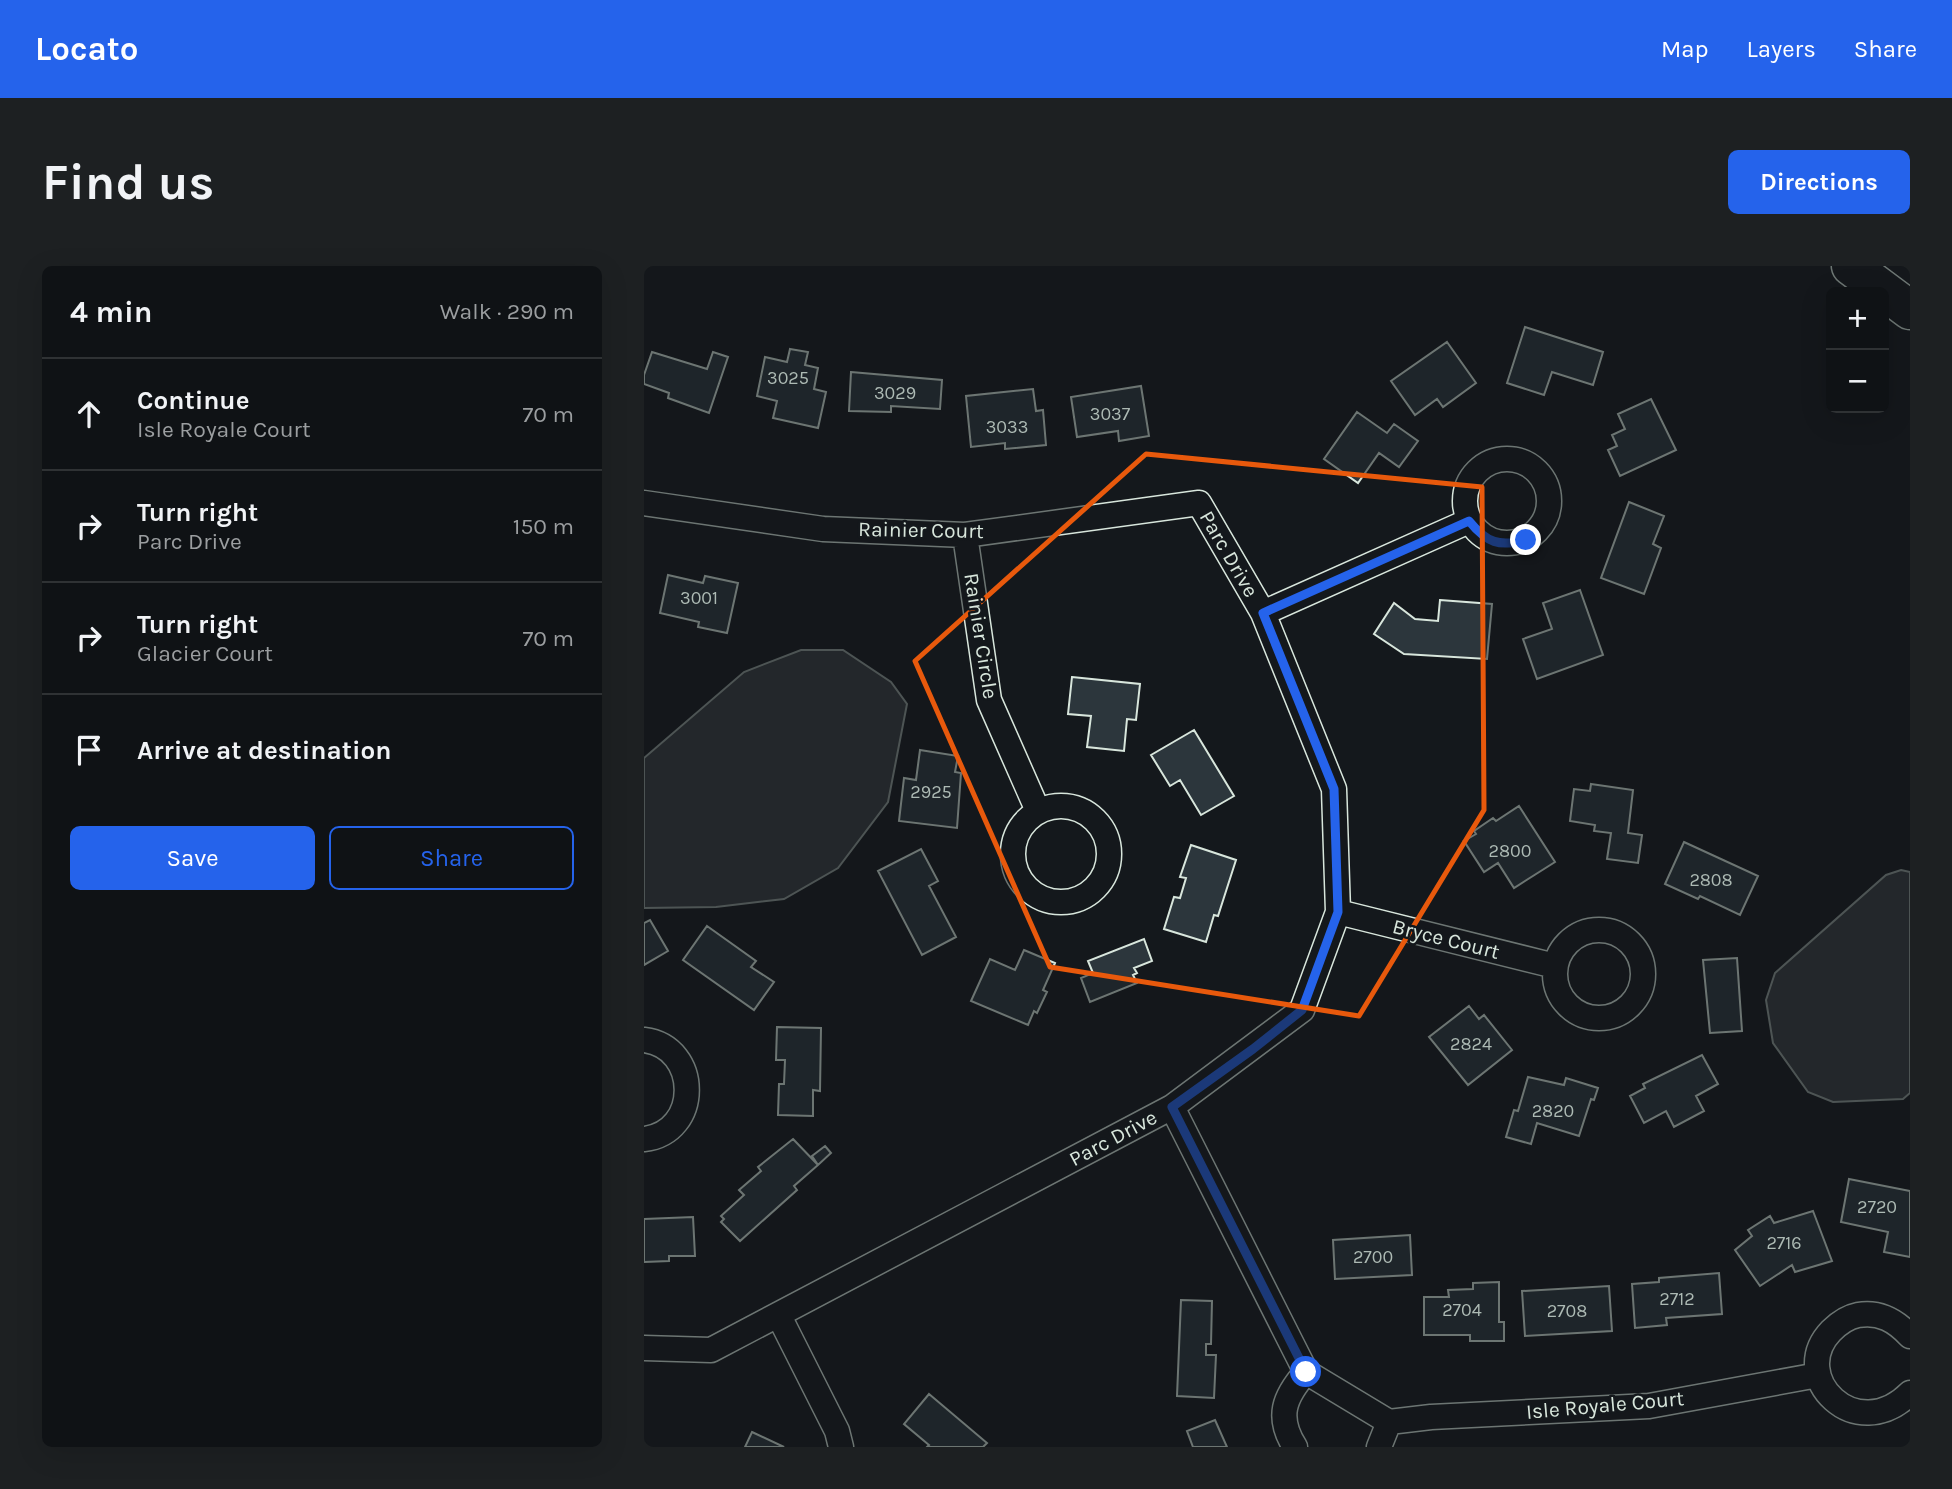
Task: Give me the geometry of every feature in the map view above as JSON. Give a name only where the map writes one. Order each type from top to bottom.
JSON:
[{"type":"highway","points":[[1851,266],[1910,310]]},
{"type":"street","name":"Rainier Court","points":[[644,503],[823,529],[965,535],[1199,503]]},
{"type":"street","name":"Parc Drive","points":[[644,1348],[711,1350],[779,1316],[1172,1107],[1302,1010],[1338,912],[1334,789],[1263,613],[1199,503]]},
{"type":"street","points":[[1263,613],[1469,521]]},
{"type":"street","name":"Rainier Circle","points":[[965,535],[989,700],[1038,811]]},
{"type":"street","name":"Bryce Court","points":[[1338,912],[1555,966]]},
{"type":"street","points":[[644,1040],[666,1047],[680,1061],[688,1079],[688,1099],[680,1117],[666,1131],[644,1139]]},
{"type":"street","points":[[1172,1107],[1306,1372],[1389,1422],[1379,1447]]},
{"type":"street","points":[[1910,1336],[1898,1324],[1883,1316],[1854,1315],[1838,1323],[1826,1336],[1819,1353],[1818,1375],[1826,1392],[1838,1406],[1854,1414],[1882,1413],[1899,1406],[1910,1393]]},
{"type":"street","points":[[779,1316],[836,1431],[841,1447]]},
{"type":"street","points":[[1295,1447],[1287,1435],[1284,1412],[1291,1390],[1306,1372]]},
{"type":"street","name":"Isle Royale Court","points":[[1389,1422],[1649,1406],[1818,1375]]},
{"type":"highlighted area","points":[[1146,454],[1482,487],[1484,810],[1359,1016],[1050,967],[915,661]]},
{"type":"shaded area","points":[[801,650],[843,650],[891,682],[907,704],[888,802],[838,868],[784,899],[716,907],[644,908],[644,758],[744,672]]},
{"type":"shaded area","points":[[1901,870],[1910,872],[1910,1093],[1903,1099],[1833,1102],[1808,1092],[1773,1043],[1766,1000],[1775,973],[1886,875]]},
{"type":"building","points":[[1525,327],[1603,352],[1593,385],[1552,372],[1544,395],[1507,383]]},
{"type":"building","points":[[1447,342],[1476,383],[1443,407],[1437,399],[1415,415],[1391,381]]},
{"type":"building","points":[[790,349],[808,352],[805,365],[818,368],[814,389],[826,392],[818,428],[773,418],[777,401],[757,396],[765,357],[787,362]]},
{"type":"building","points":[[652,352],[707,369],[713,352],[728,357],[709,413],[668,398],[669,393],[644,384],[644,375]]},
{"type":"building","points":[[851,372],[942,380],[940,409],[891,406],[891,412],[849,411]]},
{"type":"building","points":[[1141,386],[1149,436],[1119,441],[1118,431],[1077,437],[1071,397]]},
{"type":"building","points":[[1033,389],[1036,411],[1043,410],[1046,445],[1005,449],[1005,443],[971,447],[966,396]]},
{"type":"building","points":[[1651,399],[1676,450],[1620,476],[1608,450],[1617,446],[1612,435],[1625,429],[1618,414]]},
{"type":"building","points":[[1357,412],[1387,433],[1394,424],[1418,441],[1399,467],[1379,453],[1358,483],[1324,459]]},
{"type":"building","points":[[1629,502],[1664,516],[1653,544],[1661,548],[1644,594],[1601,578]]},
{"type":"building","points":[[668,575],[703,583],[705,576],[738,583],[727,633],[698,627],[699,622],[660,613]]},
{"type":"building","points":[[1580,590],[1603,655],[1537,679],[1523,639],[1552,629],[1543,603]]},
{"type":"building","points":[[1440,600],[1492,604],[1487,659],[1404,654],[1374,634],[1394,603],[1415,619],[1438,621]]},
{"type":"building","points":[[1072,677],[1140,684],[1136,720],[1127,719],[1124,751],[1087,747],[1091,716],[1068,714]]},
{"type":"building","points":[[1194,730],[1234,796],[1201,815],[1180,780],[1170,786],[1151,755]]},
{"type":"building","points":[[920,750],[958,756],[955,772],[961,773],[957,828],[899,821],[904,778],[916,780]]},
{"type":"building","points":[[1591,784],[1633,790],[1628,833],[1642,835],[1638,863],[1607,859],[1611,833],[1594,831],[1595,825],[1570,821],[1574,789],[1590,791]]},
{"type":"building","points":[[1519,806],[1555,862],[1514,888],[1498,863],[1484,872],[1464,841],[1493,818],[1496,821]]},
{"type":"building","points":[[1684,842],[1758,876],[1740,915],[1700,896],[1698,899],[1665,884]]},
{"type":"building","points":[[1191,845],[1236,860],[1218,916],[1214,915],[1206,942],[1164,929],[1174,897],[1180,898],[1186,878],[1180,877]]},
{"type":"building","points":[[921,849],[938,881],[929,886],[956,937],[922,955],[878,871]]},
{"type":"building","points":[[650,920],[668,951],[644,965],[644,923]]},
{"type":"building","points":[[707,926],[756,961],[751,967],[774,982],[754,1010],[683,960]]},
{"type":"building","points":[[1144,939],[1152,961],[1134,968],[1137,973],[1133,975],[1137,983],[1090,1002],[1081,978],[1093,973],[1088,961]]},
{"type":"building","points":[[1024,950],[1055,963],[1043,990],[1047,992],[1028,1025],[971,1001],[990,959],[1015,970]]},
{"type":"building","points":[[1737,958],[1742,1031],[1710,1033],[1703,960]]},
{"type":"building","points":[[1469,1006],[1479,1019],[1484,1015],[1512,1050],[1468,1085],[1429,1037]]},
{"type":"building","points":[[777,1027],[821,1028],[820,1091],[813,1090],[813,1116],[778,1115],[779,1084],[784,1084],[785,1060],[776,1060]]},
{"type":"building","points":[[1702,1055],[1718,1084],[1696,1096],[1704,1111],[1674,1127],[1666,1111],[1644,1123],[1630,1096],[1645,1088],[1643,1084]]},
{"type":"building","points":[[1528,1077],[1564,1085],[1566,1078],[1598,1088],[1594,1100],[1591,1099],[1579,1136],[1537,1123],[1531,1144],[1506,1137],[1514,1110],[1518,1111]]},
{"type":"building","points":[[793,1139],[818,1165],[794,1186],[797,1190],[740,1241],[721,1222],[724,1219],[721,1216],[744,1195],[739,1190],[761,1171],[758,1167]]},
{"type":"building","points":[[825,1146],[831,1153],[818,1165],[812,1156]]},
{"type":"building","points":[[1849,1179],[1910,1191],[1910,1257],[1884,1252],[1888,1232],[1841,1222]]},
{"type":"building","points":[[1813,1211],[1832,1261],[1795,1272],[1792,1265],[1760,1286],[1735,1250],[1752,1236],[1748,1230],[1770,1216],[1774,1223]]},
{"type":"building","points":[[693,1217],[695,1256],[669,1256],[669,1261],[644,1262],[644,1219]]},
{"type":"building","points":[[1410,1235],[1412,1275],[1335,1279],[1333,1240]]},
{"type":"building","points":[[1719,1273],[1722,1314],[1666,1318],[1667,1325],[1635,1328],[1632,1284],[1659,1282],[1659,1278]]},
{"type":"building","points":[[1499,1282],[1499,1322],[1504,1322],[1504,1341],[1470,1341],[1470,1335],[1424,1335],[1424,1297],[1449,1297],[1448,1290],[1473,1289],[1473,1283]]},
{"type":"building","points":[[1609,1286],[1612,1331],[1525,1336],[1522,1291]]},
{"type":"building","points":[[1181,1300],[1212,1301],[1211,1344],[1206,1344],[1206,1355],[1216,1355],[1214,1398],[1177,1396]]},
{"type":"building","points":[[929,1394],[987,1443],[983,1447],[927,1447],[929,1445],[904,1424]]},
{"type":"building","points":[[1215,1420],[1227,1447],[1193,1447],[1187,1431]]},
{"type":"building","points":[[752,1432],[784,1447],[745,1447]]},
{"type":"route","points":[[1306,1372],[1172,1107],[1302,1010],[1338,912],[1334,789],[1263,613],[1469,521],[1479,534],[1494,542],[1510,544],[1526,540]]}]
